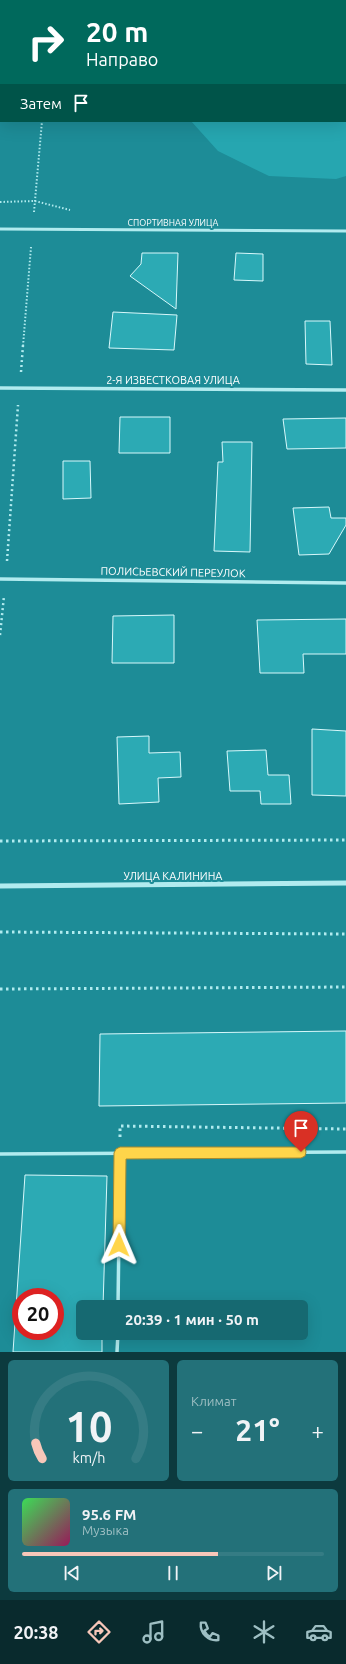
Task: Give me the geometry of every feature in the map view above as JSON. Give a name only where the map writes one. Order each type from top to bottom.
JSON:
[{"type":"street","name":"СПОРТИВНАЯ УЛИЦА","points":[[0,229],[346,231]]},
{"type":"street","name":"2-Я ИЗВЕСТКОВАЯ УЛИЦА","points":[[0,388],[346,390]]},
{"type":"street","name":"ПОЛИСЬЕВСКИЙ ПЕРЕУЛОК","points":[[0,579],[346,583]]},
{"type":"street","name":"УЛИЦА КАЛИНИНА","points":[[0,886],[346,883]]},
{"type":"lane","points":[[0,1154],[346,1152]]},
{"type":"lane","points":[[118,1300],[120,1153]]},
{"type":"lane","points":[[117,1352],[118,1340]]},
{"type":"path","points":[[0,841],[346,840]]},
{"type":"path","points":[[0,932],[346,934]]},
{"type":"path","points":[[0,989],[346,987]]},
{"type":"path","points":[[120,1153],[120,1126],[346,1129]]},
{"type":"shaded area","points":[[192,122],[346,122],[346,176],[336,179],[269,176],[218,151]]},
{"type":"building","points":[[142,253],[178,253],[176,309],[130,276],[141,264]]},
{"type":"building","points":[[236,253],[263,254],[263,281],[234,280]]},
{"type":"building","points":[[113,312],[177,315],[174,350],[109,348]]},
{"type":"building","points":[[305,321],[330,321],[332,365],[306,364]]},
{"type":"building","points":[[120,417],[170,417],[170,453],[119,453]]},
{"type":"building","points":[[346,418],[346,448],[287,449],[283,419]]},
{"type":"building","points":[[222,442],[252,442],[250,552],[214,551],[218,462],[223,462]]},
{"type":"building","points":[[63,461],[90,461],[91,498],[63,499]]},
{"type":"building","points":[[329,507],[331,518],[346,518],[346,525],[329,554],[299,555],[293,508]]},
{"type":"building","points":[[174,615],[174,663],[112,663],[113,616]]},
{"type":"building","points":[[346,619],[346,654],[303,654],[304,673],[260,673],[257,620]]},
{"type":"building","points":[[312,729],[346,731],[346,796],[312,795]]},
{"type":"building","points":[[149,736],[149,753],[180,752],[181,777],[158,778],[159,802],[119,804],[117,737]]},
{"type":"building","points":[[266,750],[268,775],[289,775],[291,804],[261,804],[260,791],[230,791],[227,751]]},
{"type":"building","points":[[346,1031],[346,1103],[99,1106],[100,1034]]},
{"type":"building","points":[[25,1175],[107,1176],[103,1300],[76,1300],[76,1340],[102,1340],[102,1352],[13,1352],[14,1340],[64,1340],[64,1288],[17,1288]]},
{"type":"route","points":[[119,1245],[120,1153],[301,1152]]}]
